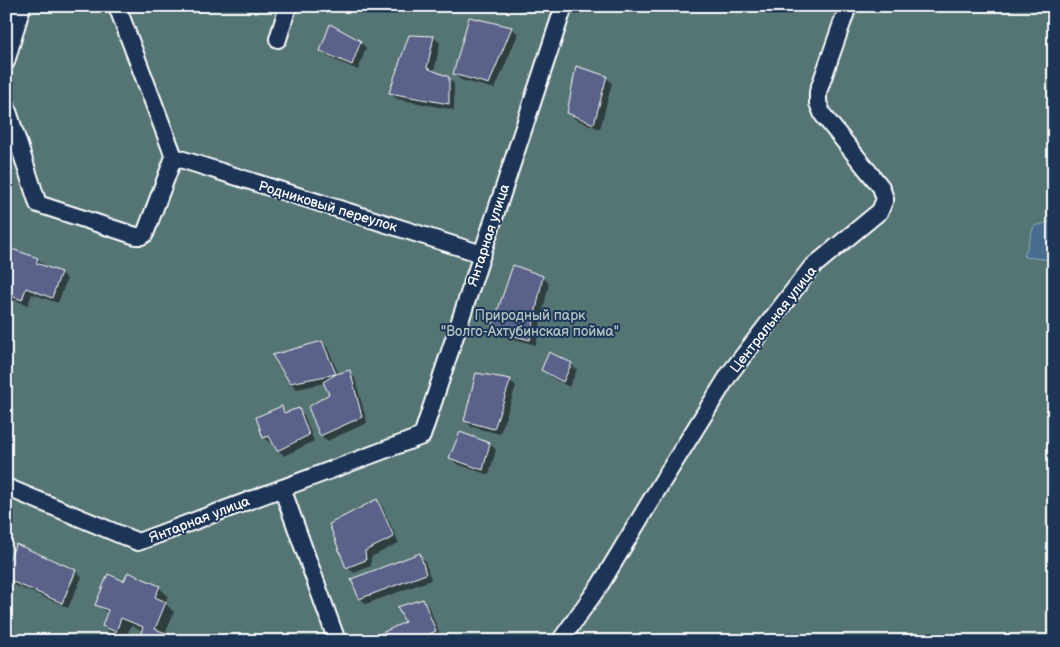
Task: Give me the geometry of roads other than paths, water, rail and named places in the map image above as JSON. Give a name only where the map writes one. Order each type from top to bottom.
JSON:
[{"type":"street","points":[[6,105],[38,204],[136,236],[145,234],[174,157],[117,6]]},
{"type":"street","points":[[278,39],[288,6]]},
{"type":"street","name":"Янтарная улица","points":[[6,487],[138,542],[422,436],[564,6]]},
{"type":"street","name":"Центральная улица","points":[[560,641],[600,585],[730,373],[811,268],[880,211],[885,199],[881,187],[823,115],[818,103],[818,92],[848,6]]},
{"type":"street","points":[[6,62],[21,7]]},
{"type":"street","name":"Родниковый переулок","points":[[174,157],[482,254]]},
{"type":"street","points":[[282,488],[337,641]]},
{"type":"water","points":[[1054,221],[1054,260],[1024,257],[1034,226]]},
{"type":"park label","name":"Природный парк \"Волго-Ахтубинская пойма\"","points":[[530,324]]}]
